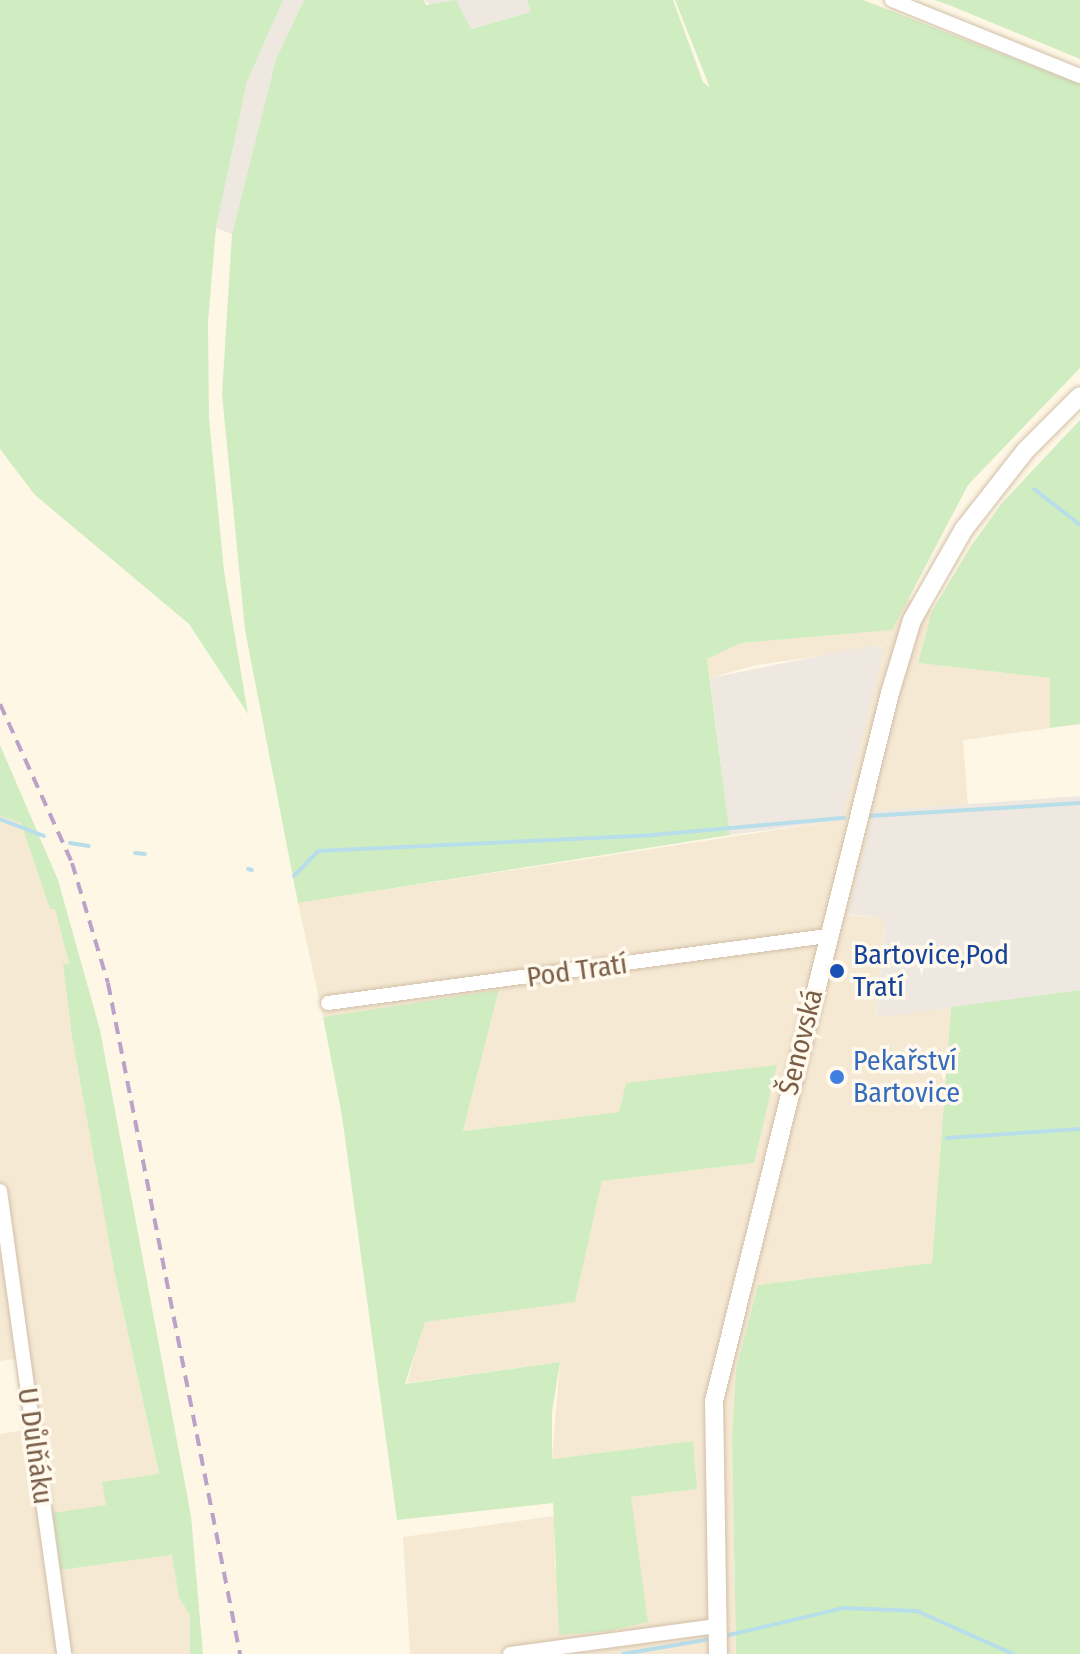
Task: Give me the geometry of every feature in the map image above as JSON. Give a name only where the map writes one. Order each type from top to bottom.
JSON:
[{"type":"street","points":[[892,0],[1080,76]]},
{"type":"street","name":"Šenovská","points":[[718,1654],[714,1401],[827,936],[912,620],[964,529],[1026,450],[1080,396]]},
{"type":"street","name":"Pod Tratí","points":[[328,1003],[827,936]]},
{"type":"street","name":"U Důlňáku","points":[[0,1191],[64,1654]]},
{"type":"street","points":[[510,1654],[717,1626]]},
{"type":"shaded area","points":[[283,0],[304,0],[276,59],[232,234],[216,228],[247,82]]},
{"type":"shaded area","points":[[424,0],[527,0],[532,12],[470,29]]},
{"type":"shaded area","points":[[906,598],[932,611],[918,663],[1050,678],[1050,728],[963,740],[968,806],[874,811],[849,915],[883,918],[885,925],[876,1017],[951,1007],[932,1263],[758,1285],[736,1369],[732,1437],[736,1654],[410,1654],[403,1537],[554,1516],[555,1570],[632,1510],[631,1497],[696,1489],[693,1441],[552,1459],[560,1362],[407,1383],[424,1322],[575,1301],[602,1181],[754,1163],[619,1112],[463,1131],[499,991],[323,1017],[298,903],[841,820],[882,647],[756,665],[710,678],[707,659],[741,643],[891,630]]},
{"type":"shaded area","points":[[874,645],[884,650],[842,820],[730,835],[710,678]]},
{"type":"shaded area","points":[[1080,796],[1080,990],[876,1018],[885,926],[882,918],[848,914],[874,811]]},
{"type":"shaded area","points":[[0,816],[21,822],[50,909],[55,908],[69,965],[63,965],[72,1037],[115,1275],[159,1475],[103,1482],[106,1505],[62,1570],[173,1555],[179,1598],[190,1615],[190,1654],[0,1654],[0,1434],[24,1430],[15,1359],[0,1361]]},
{"type":"green space","points":[[0,0],[283,0],[247,82],[216,228],[208,321],[209,418],[224,571],[248,714],[189,624],[35,495],[0,449]]},
{"type":"green space","points":[[304,0],[424,0],[426,5],[456,0],[471,29],[531,12],[527,0],[673,0],[703,82],[710,88],[675,0],[863,0],[1080,84],[1080,368],[968,485],[892,630],[741,643],[707,659],[730,835],[298,903],[245,630],[222,394],[232,234],[276,59]]},
{"type":"green space","points":[[935,0],[1080,0],[1080,59],[949,5]]},
{"type":"green space","points":[[1080,420],[1080,724],[1050,728],[1050,678],[918,663],[932,611],[971,546],[1002,503]]},
{"type":"green space","points":[[0,745],[58,880],[100,1030],[191,1516],[203,1654],[190,1654],[190,1615],[179,1598],[172,1555],[61,1570],[53,1513],[106,1505],[102,1482],[159,1474],[115,1275],[72,1037],[63,964],[69,964],[55,909],[50,909],[21,823],[0,816]]},
{"type":"green space","points":[[499,990],[463,1131],[619,1112],[626,1083],[777,1065],[754,1163],[602,1181],[575,1302],[425,1322],[405,1384],[560,1362],[552,1412],[552,1459],[693,1441],[697,1489],[631,1497],[648,1622],[609,1631],[559,1635],[553,1503],[397,1520],[342,1116],[323,1017]]},
{"type":"green space","points":[[1080,990],[1080,1654],[736,1654],[732,1437],[736,1369],[758,1285],[932,1263],[951,1007]]},
{"type":"waterway","points":[[1034,489],[1080,525]]},
{"type":"waterway","points":[[869,816],[1080,803]]},
{"type":"waterway","points":[[294,876],[318,851],[652,835],[844,818]]},
{"type":"waterway","points":[[0,819],[44,836]]},
{"type":"waterway","points":[[70,843],[89,846]]},
{"type":"waterway","points":[[135,853],[145,854]]},
{"type":"waterway","points":[[248,869],[252,870]]},
{"type":"waterway","points":[[947,1138],[1080,1129]]},
{"type":"waterway","points":[[729,1635],[843,1608],[917,1611],[1013,1654]]},
{"type":"waterway","points":[[623,1654],[711,1639]]},
{"type":"railway","points":[[0,704],[72,863],[108,983],[240,1654]]},
{"type":"place","name":"Bartovice,Pod Tratí","points":[[837,971]]},
{"type":"place","name":"Pekařství Bartovice","points":[[837,1077]]}]
